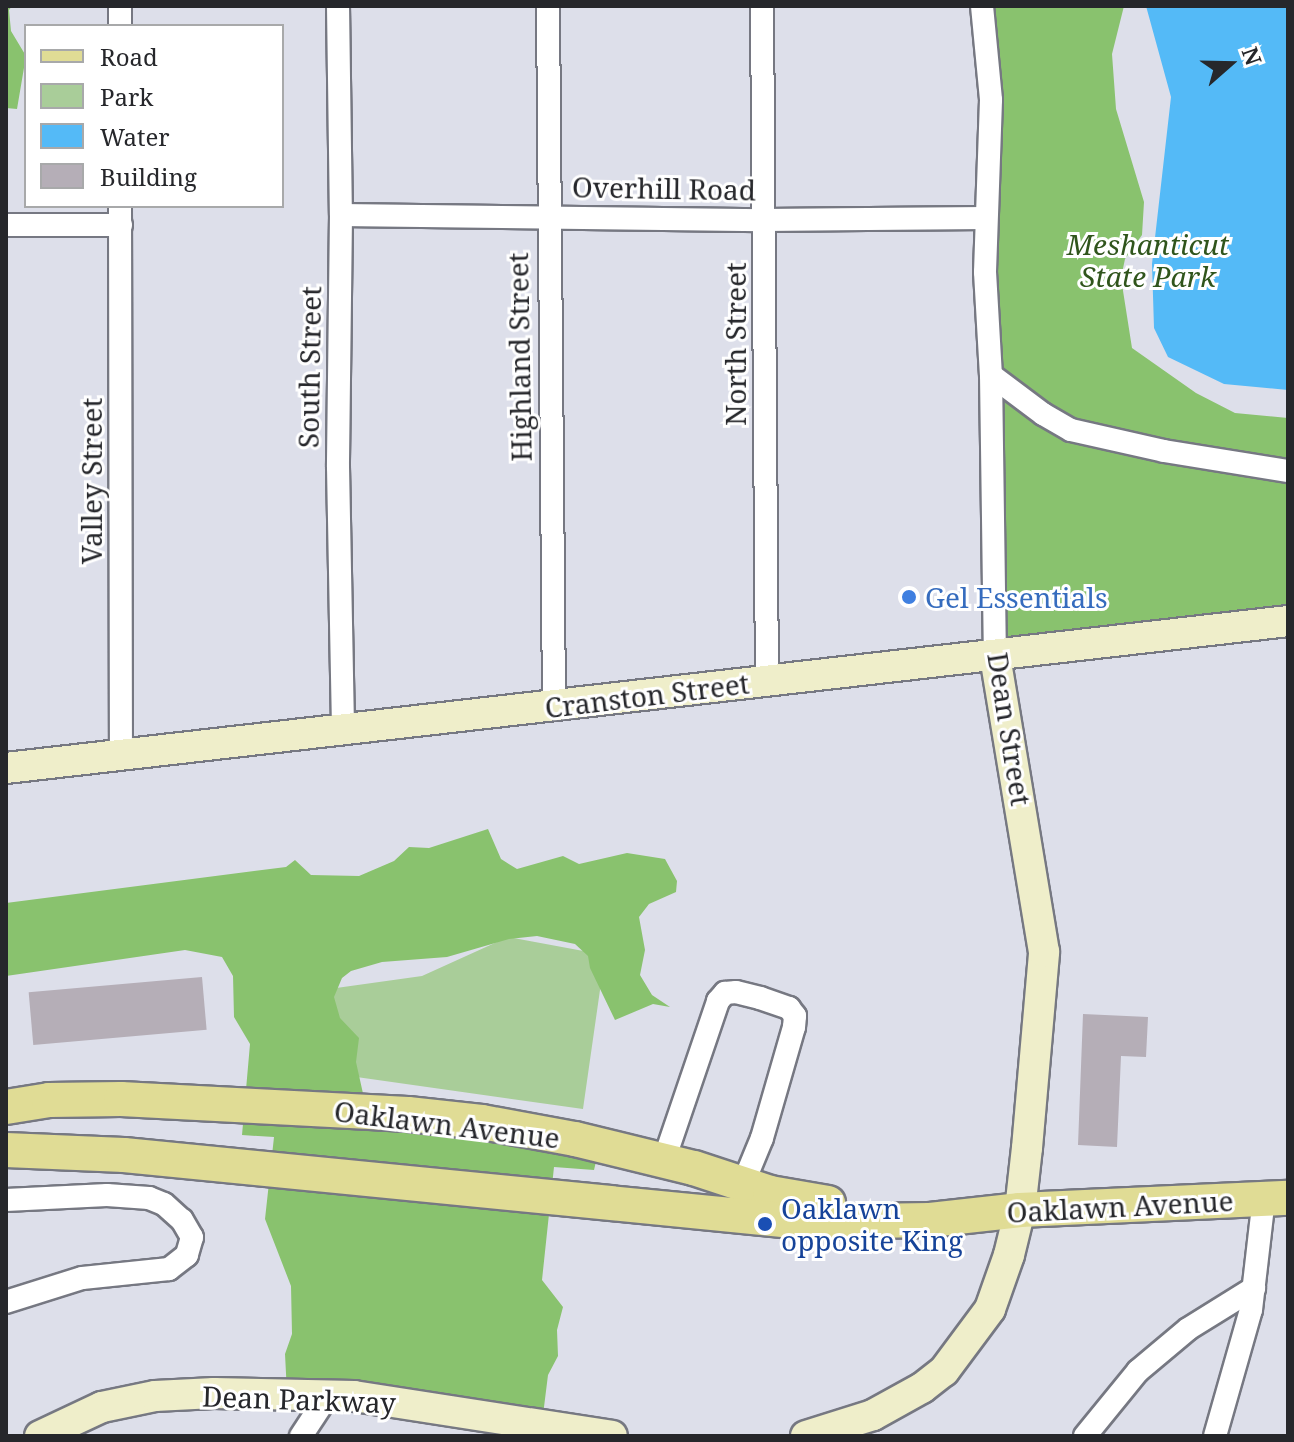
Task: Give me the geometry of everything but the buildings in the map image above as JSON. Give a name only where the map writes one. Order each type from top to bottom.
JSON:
[{"type":"main road","name":"Oaklawn Avenue","points":[[6,1107],[49,1100],[121,1099],[408,1114],[518,1127],[664,1160],[770,1193],[834,1205],[976,1216]]},
{"type":"main road","name":"Oaklawn Avenue","points":[[6,1150],[124,1155],[761,1219],[892,1222],[1020,1210],[1280,1196]]},
{"type":"street","name":"South Street","points":[[338,6],[341,215],[338,467],[343,729]]},
{"type":"street","name":"Highland Street","points":[[548,6],[547,215],[554,706]]},
{"type":"street","name":"North Street","points":[[762,6],[767,682]]},
{"type":"street","name":"Dean Street","points":[[982,6],[991,100],[986,218],[995,656],[1044,952],[1020,1210]]},
{"type":"street","points":[[6,225],[120,215]]},
{"type":"street","name":"Valley Street","points":[[120,215],[121,755]]},
{"type":"street","name":"Overhill Road","points":[[341,215],[547,215],[764,220],[986,218]]},
{"type":"street","points":[[991,375],[1043,414],[1071,430],[1164,451],[1288,471]]},
{"type":"street","name":"Cranston Street","points":[[6,768],[1288,621]]},
{"type":"street","points":[[664,1160],[718,1001],[725,993],[736,992],[760,998],[789,1008],[795,1016],[794,1027],[762,1138],[743,1184]]},
{"type":"street","points":[[6,1200],[107,1195],[149,1198],[164,1204],[182,1220],[192,1237],[187,1255],[169,1269],[68,1281],[6,1302]]},
{"type":"street","points":[[1215,1436],[1280,1196]]},
{"type":"street","points":[[806,1436],[873,1415],[922,1388],[944,1371],[990,1309],[1020,1210]]},
{"type":"street","points":[[1085,1436],[1138,1371],[1188,1329],[1254,1288]]},
{"type":"street","name":"Dean Parkway","points":[[40,1436],[102,1407],[155,1396],[214,1393],[328,1395],[410,1403],[612,1436]]},
{"type":"street","points":[[301,1436],[328,1395]]},
{"type":"green space","points":[[6,6],[12,6],[9,10],[11,31],[24,53],[24,68],[17,109],[6,108]]},
{"type":"green space","points":[[983,6],[1124,6],[1112,54],[1116,109],[1144,202],[1142,235],[1125,259],[1121,278],[1132,348],[1196,393],[1235,413],[1288,418],[1288,624],[1004,655]]},
{"type":"green space","points":[[488,829],[501,859],[517,869],[563,856],[579,864],[627,853],[665,859],[677,881],[676,892],[649,904],[639,917],[645,950],[640,975],[652,995],[670,1007],[653,1004],[615,1020],[590,968],[588,956],[575,944],[537,936],[509,939],[447,957],[382,962],[351,971],[342,978],[334,997],[340,1018],[359,1038],[356,1062],[366,1107],[599,1149],[594,1170],[554,1167],[542,1280],[563,1307],[557,1330],[558,1356],[548,1375],[542,1423],[287,1393],[285,1354],[292,1334],[291,1286],[265,1219],[274,1137],[242,1135],[250,1044],[234,1017],[233,976],[222,957],[185,950],[6,976],[6,903],[286,867],[295,860],[311,875],[359,876],[394,861],[409,847],[429,848]]},
{"type":"green space","points":[[508,937],[605,955],[583,1109],[286,1067],[279,996],[422,976]]},
{"type":"water","points":[[1146,6],[1288,6],[1288,390],[1224,384],[1168,357],[1154,328],[1152,264],[1171,97]]},
{"type":"place","name":"Gel Essentials","points":[[909,597]]},
{"type":"place","name":"Oaklawn opposite King","points":[[765,1224]]},
{"type":"park label","name":"Meshanticut State Park","points":[[1148,260]]}]
